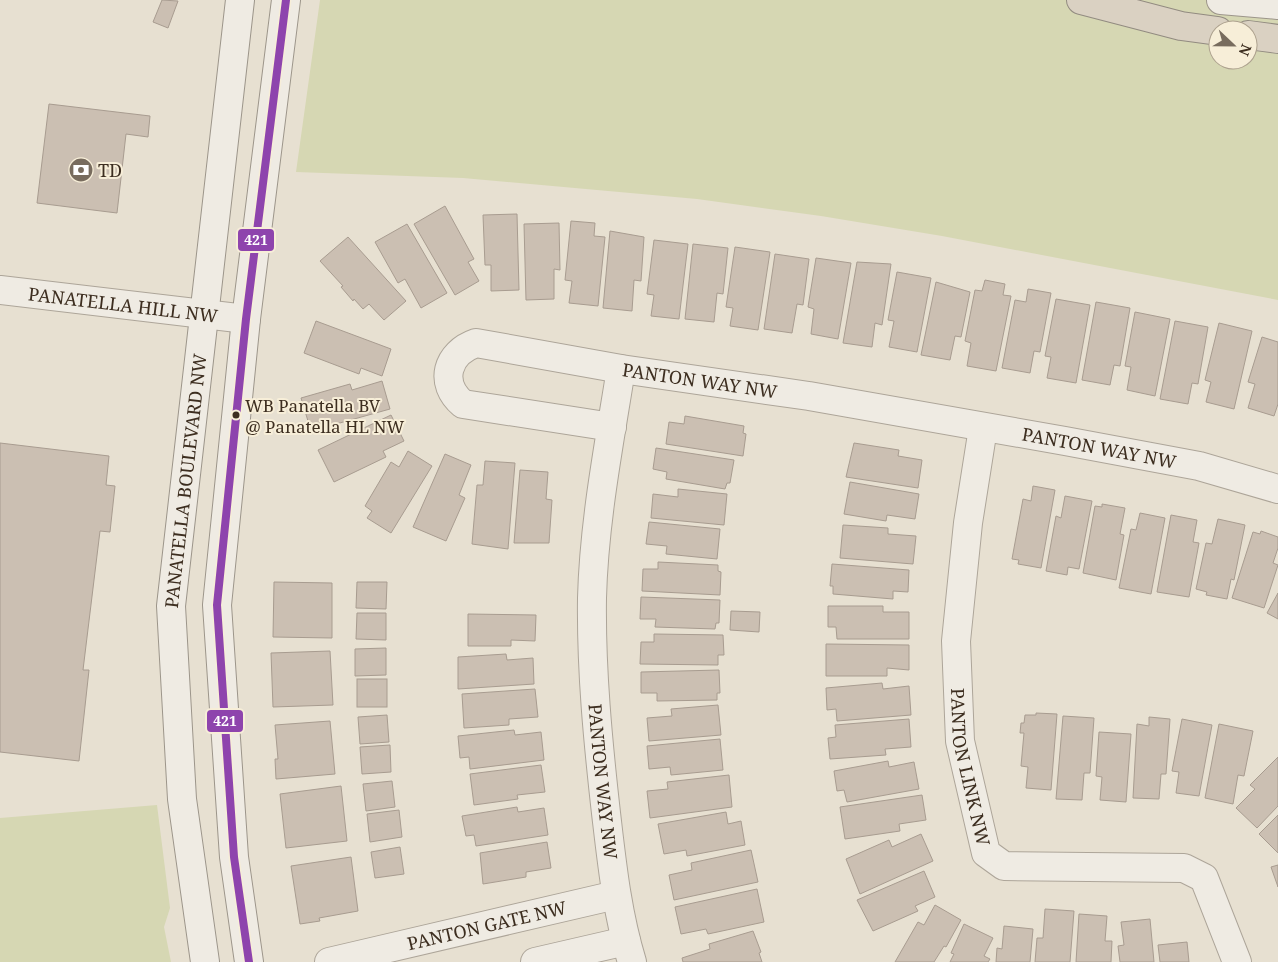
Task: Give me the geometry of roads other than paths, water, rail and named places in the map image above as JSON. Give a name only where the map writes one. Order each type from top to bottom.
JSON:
[{"type":"highway","points":[[1081,0],[1181,26],[1208,30]]},
{"type":"highway","points":[[1258,36],[1278,39]]},
{"type":"street","name":"PANATELLA BOULEVARD NW","points":[[205,962],[182,799],[171,606],[240,0]]},
{"type":"street","points":[[249,962],[234,857],[217,605],[246,319],[286,0]]},
{"type":"street","points":[[280,37],[299,0]]},
{"type":"street","points":[[1221,0],[1278,5]]},
{"type":"street","name":"PANATELLA HILL NW","points":[[0,290],[246,319]]},
{"type":"street","points":[[612,427],[462,404],[452,396],[448,383],[449,369],[456,355],[465,347],[476,343],[621,369]]},
{"type":"street","name":"PANTON WAY NW","points":[[629,951],[616,895],[601,768],[592,645],[592,596],[600,510],[621,369],[809,396],[1199,466],[1278,489]]},
{"type":"street","name":"PANTON LINK NW","points":[[983,428],[968,523],[956,641],[960,741],[986,852],[1004,866],[1184,868],[1204,878],[1237,962]]},
{"type":"street","name":"PANTON GATE NW","points":[[329,962],[616,895]]},
{"type":"street","points":[[535,962],[629,951]]},
{"type":"place","name":"TD","points":[[81,170]]},
{"type":"place","name":"WB Panatella BV @ Panatella HL NW","points":[[236,415]]}]
